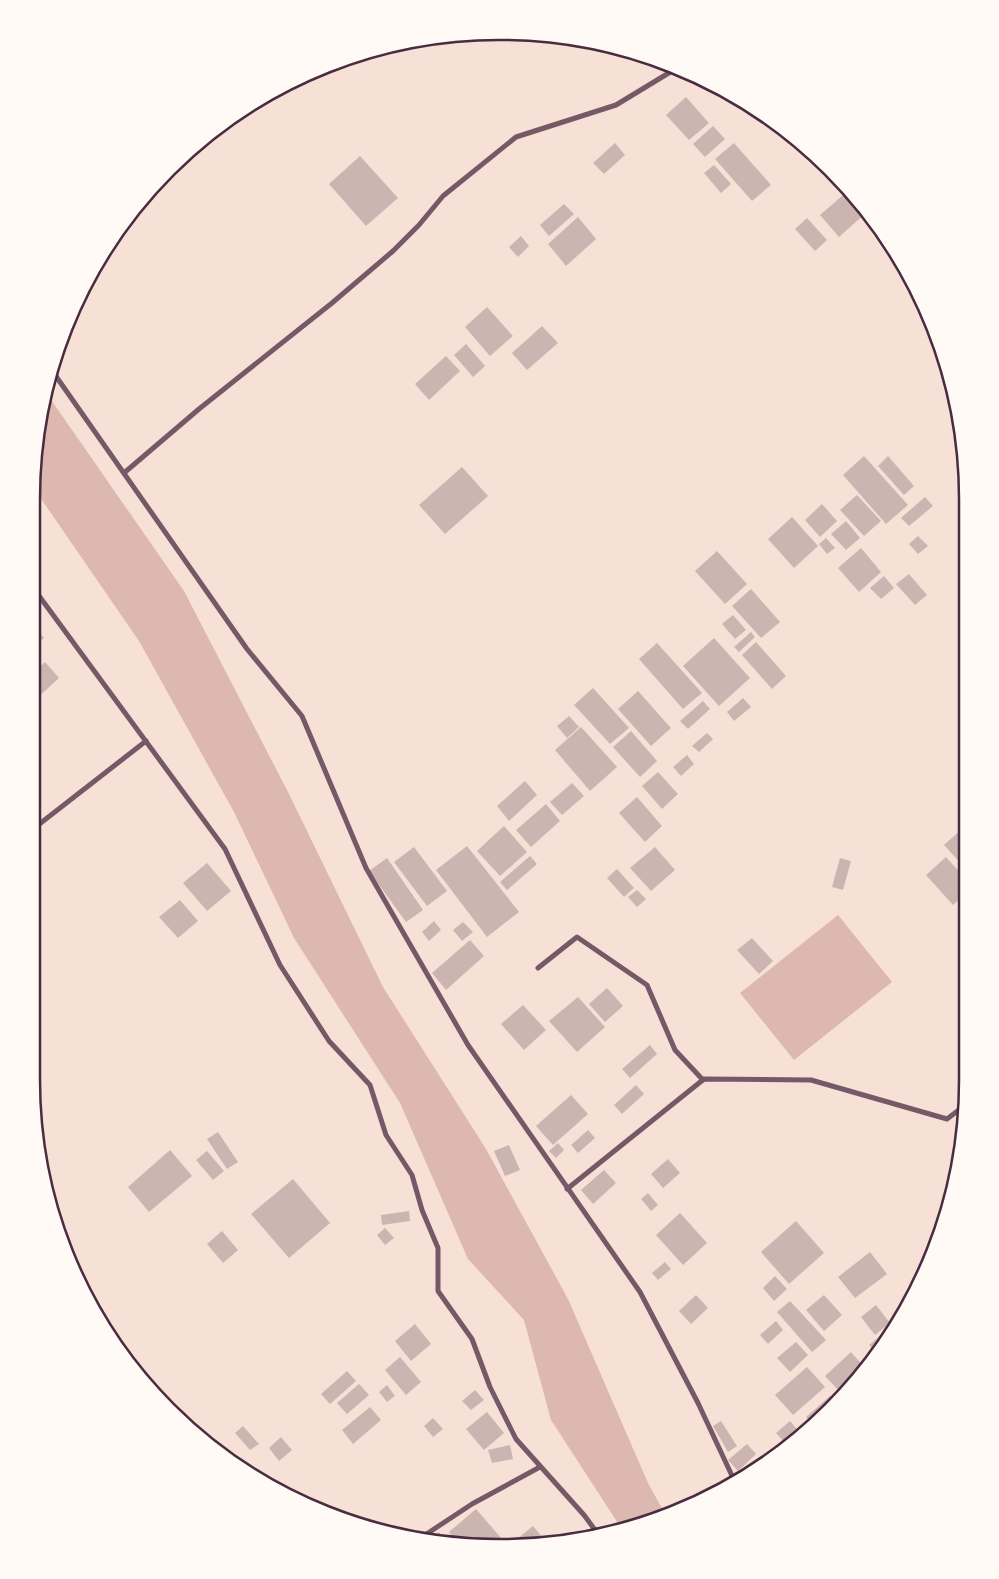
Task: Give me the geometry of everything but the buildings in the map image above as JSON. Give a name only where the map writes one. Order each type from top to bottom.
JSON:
[{"type":"street","points":[[124,473],[199,409],[332,303],[393,251],[419,225],[443,196],[516,137],[616,105],[669,73]]},
{"type":"street","points":[[57,378],[247,649],[302,716],[366,868],[468,1044],[640,1292],[698,1403],[732,1475]]},
{"type":"street","points":[[40,597],[225,849],[280,965],[329,1040],[370,1085],[386,1135],[412,1175],[422,1210],[438,1248],[438,1291],[472,1339],[490,1387],[516,1439],[594,1529]]},
{"type":"street","points":[[40,824],[146,742]]},
{"type":"street","points":[[538,968],[577,937],[648,985],[675,1050],[704,1080]]},
{"type":"street","points":[[567,1189],[704,1080],[811,1080],[947,1119],[958,1111]]},
{"type":"street","points":[[428,1533],[472,1504],[540,1467]]},
{"type":"shaded area","points":[[51,400],[184,591],[288,792],[383,987],[486,1149],[568,1299],[648,1483],[662,1509],[618,1523],[551,1420],[524,1320],[468,1259],[400,1103],[294,938],[234,812],[139,641],[40,497],[44,440]]},
{"type":"shaded area","points":[[838,915],[892,982],[794,1060],[740,993]]}]
